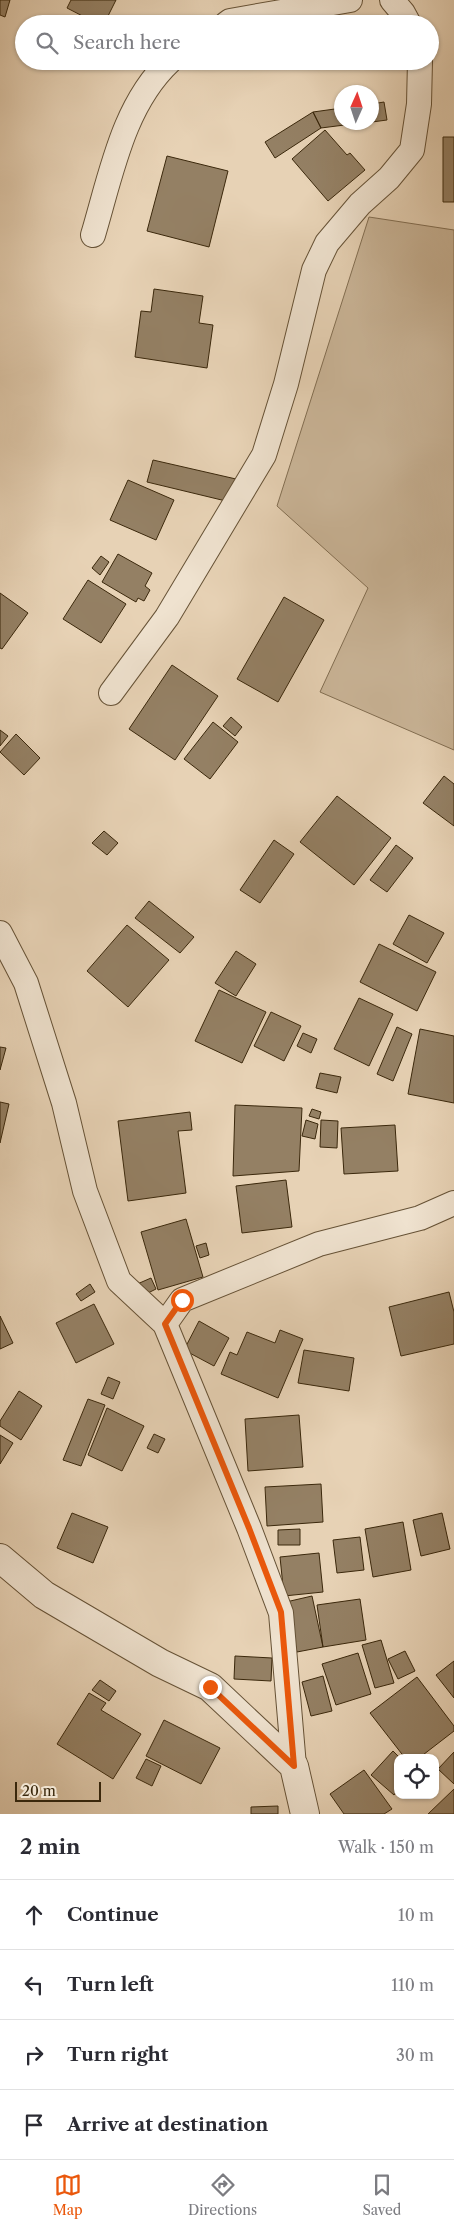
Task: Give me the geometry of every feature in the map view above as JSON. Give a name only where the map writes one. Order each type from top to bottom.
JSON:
[{"type":"street","points":[[264,15],[350,0]]},
{"type":"street","points":[[392,0],[404,15]]},
{"type":"street","points":[[93,235],[130,117],[154,76],[160,70]]},
{"type":"street","points":[[111,693],[167,617],[264,455],[286,384],[314,270],[327,243],[360,204],[389,178],[412,150],[420,104],[420,70]]},
{"type":"street","points":[[0,933],[26,983],[64,1103],[85,1191],[119,1281],[165,1324],[249,1528],[281,1612],[294,1766],[305,1814]]},
{"type":"street","points":[[165,1324],[182,1300],[319,1244],[420,1218],[454,1203]]},
{"type":"street","points":[[0,1558],[44,1595],[160,1663],[210,1687],[294,1766]]},
{"type":"shaded area","points":[[369,217],[454,230],[454,750],[320,692],[368,588],[277,506]]},
{"type":"building","points":[[0,0],[10,0],[5,17],[0,15]]},
{"type":"building","points":[[71,0],[116,0],[108,15],[81,15],[67,8]]},
{"type":"building","points":[[384,102],[387,120],[379,121],[379,103]]},
{"type":"building","points":[[334,109],[334,126],[321,128],[313,112]]},
{"type":"building","points":[[313,112],[321,128],[275,158],[265,142]]},
{"type":"building","points":[[325,130],[347,155],[350,153],[365,170],[328,201],[292,159]]},
{"type":"building","points":[[443,137],[454,137],[454,202],[443,202]]},
{"type":"building","points":[[167,156],[228,171],[209,247],[147,231]]},
{"type":"building","points":[[154,289],[203,296],[199,323],[213,325],[207,368],[135,357],[141,311],[151,312]]},
{"type":"building","points":[[153,460],[236,479],[230,502],[147,482]]},
{"type":"building","points":[[128,480],[174,500],[156,540],[110,520]]},
{"type":"building","points":[[118,554],[152,573],[145,586],[150,590],[144,601],[138,598],[136,602],[102,582]]},
{"type":"building","points":[[101,556],[109,562],[100,575],[92,568]]},
{"type":"building","points":[[88,580],[126,604],[101,643],[63,619]]},
{"type":"building","points":[[0,593],[28,613],[2,649],[0,648]]},
{"type":"building","points":[[284,597],[324,620],[278,702],[237,679]]},
{"type":"building","points":[[172,665],[218,696],[175,760],[129,729]]},
{"type":"building","points":[[231,717],[242,727],[235,736],[223,726]]},
{"type":"building","points":[[213,722],[238,742],[210,779],[184,759]]},
{"type":"building","points":[[0,730],[8,736],[0,746]]},
{"type":"building","points":[[16,734],[40,758],[24,775],[0,752]]},
{"type":"building","points":[[444,776],[454,784],[454,826],[423,803]]},
{"type":"building","points":[[337,796],[391,838],[354,885],[300,842]]},
{"type":"building","points":[[104,831],[118,843],[107,855],[92,843]]},
{"type":"building","points":[[274,840],[294,854],[260,903],[240,890]]},
{"type":"building","points":[[396,845],[413,858],[387,892],[370,880]]},
{"type":"building","points":[[149,901],[194,937],[180,953],[135,918]]},
{"type":"building","points":[[409,915],[444,933],[427,963],[393,944]]},
{"type":"building","points":[[127,925],[169,960],[128,1007],[87,971]]},
{"type":"building","points":[[379,944],[436,972],[417,1011],[360,982]]},
{"type":"building","points":[[236,951],[256,964],[236,996],[215,983]]},
{"type":"building","points":[[219,990],[266,1012],[242,1063],[195,1041]]},
{"type":"building","points":[[359,998],[393,1014],[369,1066],[334,1049]]},
{"type":"building","points":[[271,1012],[301,1026],[284,1061],[254,1046]]},
{"type":"building","points":[[397,1027],[412,1034],[393,1081],[377,1074]]},
{"type":"building","points":[[420,1029],[454,1036],[454,1103],[408,1094]]},
{"type":"building","points":[[303,1033],[317,1039],[311,1053],[297,1046]]},
{"type":"building","points":[[0,1047],[6,1048],[0,1070]]},
{"type":"building","points":[[320,1073],[341,1077],[337,1093],[316,1088]]},
{"type":"building","points":[[0,1102],[9,1104],[0,1143]]},
{"type":"building","points":[[235,1105],[302,1108],[299,1171],[233,1176]]},
{"type":"building","points":[[312,1109],[321,1112],[319,1119],[309,1116]]},
{"type":"building","points":[[190,1112],[192,1130],[178,1131],[186,1193],[128,1201],[118,1121]]},
{"type":"building","points":[[306,1120],[318,1124],[315,1139],[302,1136]]},
{"type":"building","points":[[321,1120],[338,1121],[337,1148],[320,1147]]},
{"type":"building","points":[[395,1125],[398,1171],[344,1174],[341,1128]]},
{"type":"building","points":[[286,1180],[292,1227],[242,1233],[236,1186]]},
{"type":"building","points":[[186,1219],[203,1277],[158,1290],[141,1232]]},
{"type":"building","points":[[206,1243],[209,1255],[200,1258],[196,1246]]},
{"type":"building","points":[[151,1278],[156,1289],[140,1297],[135,1285]]},
{"type":"building","points":[[90,1284],[95,1292],[81,1301],[76,1294]]},
{"type":"building","points":[[449,1292],[454,1312],[454,1344],[401,1356],[389,1307]]},
{"type":"building","points":[[94,1304],[114,1344],[76,1363],[56,1323]]},
{"type":"building","points":[[0,1316],[13,1343],[0,1349]]},
{"type":"building","points":[[199,1321],[229,1338],[214,1366],[184,1350]]},
{"type":"building","points":[[280,1330],[303,1339],[278,1398],[221,1374],[230,1352],[237,1355],[247,1332],[275,1343]]},
{"type":"building","points":[[304,1350],[354,1358],[349,1391],[298,1383]]},
{"type":"building","points":[[108,1377],[120,1382],[113,1399],[101,1394]]},
{"type":"building","points":[[19,1391],[42,1406],[21,1440],[0,1426],[0,1421]]},
{"type":"building","points":[[88,1399],[105,1405],[81,1466],[63,1460]]},
{"type":"building","points":[[107,1408],[144,1426],[122,1471],[88,1455]]},
{"type":"building","points":[[299,1415],[303,1467],[248,1471],[245,1419]]},
{"type":"building","points":[[154,1434],[165,1439],[158,1453],[147,1448]]},
{"type":"building","points":[[0,1435],[13,1443],[0,1464]]},
{"type":"building","points":[[321,1484],[323,1522],[267,1526],[265,1487]]},
{"type":"building","points":[[72,1513],[108,1527],[93,1563],[57,1548]]},
{"type":"building","points":[[442,1513],[450,1549],[421,1556],[413,1520]]},
{"type":"building","points":[[403,1522],[411,1570],[373,1577],[365,1529]]},
{"type":"building","points":[[300,1529],[300,1545],[278,1545],[278,1530]]},
{"type":"building","points":[[360,1537],[364,1570],[337,1573],[333,1540]]},
{"type":"building","points":[[319,1553],[323,1592],[284,1596],[280,1557]]},
{"type":"building","points":[[312,1596],[323,1647],[297,1652],[286,1602]]},
{"type":"building","points":[[360,1599],[366,1640],[323,1647],[317,1605]]},
{"type":"building","points":[[381,1640],[394,1683],[375,1688],[362,1645]]},
{"type":"building","points":[[405,1651],[415,1671],[398,1679],[388,1659]]},
{"type":"building","points":[[358,1653],[371,1694],[336,1705],[322,1664]]},
{"type":"building","points":[[235,1656],[272,1658],[271,1681],[234,1679]]},
{"type":"building","points":[[454,1661],[454,1698],[436,1675]]},
{"type":"building","points":[[323,1676],[332,1711],[311,1716],[302,1682]]},
{"type":"building","points":[[417,1677],[454,1726],[454,1731],[424,1754],[402,1754],[370,1713]]},
{"type":"building","points":[[100,1680],[116,1691],[109,1701],[92,1690]]},
{"type":"building","points":[[89,1693],[106,1703],[101,1710],[141,1734],[113,1779],[57,1744]]},
{"type":"building","points":[[164,1720],[220,1748],[201,1784],[146,1756]]},
{"type":"building","points":[[393,1751],[396,1754],[394,1754],[394,1795],[371,1775]]},
{"type":"building","points":[[454,1752],[454,1784],[439,1770]]},
{"type":"building","points":[[146,1759],[161,1766],[152,1786],[136,1778]]},
{"type":"building","points":[[364,1770],[392,1809],[384,1814],[344,1814],[330,1794]]},
{"type":"building","points":[[454,1789],[454,1814],[428,1814]]},
{"type":"building","points":[[278,1806],[278,1814],[251,1814],[251,1807]]},
{"type":"route","points":[[182,1300],[165,1324],[249,1528],[281,1612],[294,1766],[210,1687]]}]
